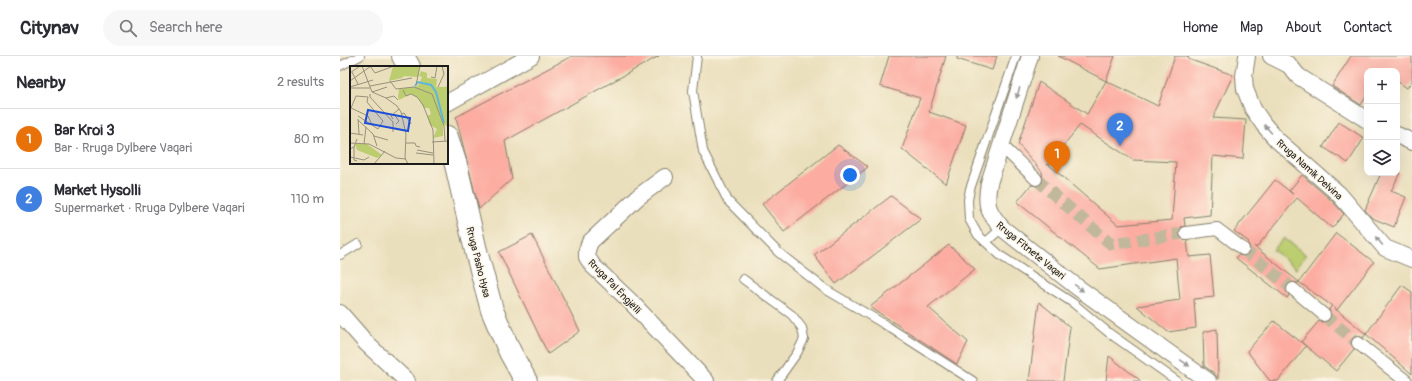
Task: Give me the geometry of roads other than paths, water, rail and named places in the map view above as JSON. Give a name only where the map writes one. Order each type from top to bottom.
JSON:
[{"type":"main road","points":[[403,56],[408,66]]},
{"type":"main road","name":"Rruga Pasho Hysa","points":[[448,139],[456,165],[476,251],[492,310],[510,352],[526,381]]},
{"type":"street","points":[[448,102],[531,56]]},
{"type":"street","name":"Rruga Fitnete Vaqari","points":[[1030,56],[989,183],[986,196],[987,207],[994,219],[1002,228],[1077,287],[1208,381]]},
{"type":"street","name":"Rruga Namik Delvina","points":[[1247,56],[1244,76],[1245,90],[1253,110],[1264,126],[1277,140],[1339,194],[1385,248],[1412,259]]},
{"type":"street","points":[[1271,56],[1292,61],[1298,76],[1364,118]]},
{"type":"street","points":[[1400,136],[1412,142]]},
{"type":"street","points":[[1001,145],[1036,179]]},
{"type":"street","name":"Rruga Pal Ëngjëlli","points":[[665,177],[638,197],[590,242],[586,250],[587,257],[593,266],[629,300],[706,381]]},
{"type":"street","points":[[1186,233],[1217,229],[1243,248]]},
{"type":"street","points":[[1293,289],[1324,315]]},
{"type":"street","points":[[340,313],[367,344],[407,381]]},
{"type":"street","points":[[1358,343],[1406,381]]},
{"type":"lane","points":[[340,66],[360,56]]},
{"type":"lane","points":[[697,56],[693,91],[703,151],[728,201],[778,252],[825,289],[884,324],[973,381]]},
{"type":"lane","points":[[1016,56],[970,189],[968,200],[969,218],[978,235],[1001,256],[1073,303],[1109,333],[1177,381]]},
{"type":"lane","points":[[986,242],[1002,228]]},
{"type":"lane","points":[[340,255],[358,244]]},
{"type":"lane","points":[[743,279],[792,315],[802,328],[804,339],[797,353],[777,381]]},
{"type":"tunnel","points":[[1036,179],[1111,244],[1186,233]]},
{"type":"tunnel","points":[[1243,249],[1293,289]]},
{"type":"tunnel","points":[[1324,315],[1358,343]]},
{"type":"place","name":"Market Hysolli","points":[[1120,146]]},
{"type":"place","name":"Bar Kroi 3","points":[[1057,174]]}]
